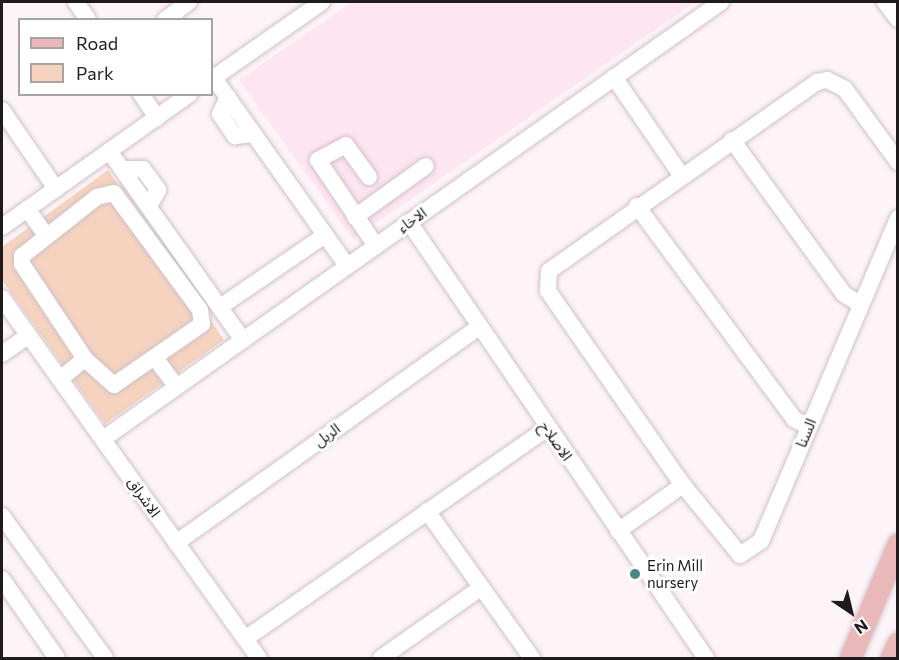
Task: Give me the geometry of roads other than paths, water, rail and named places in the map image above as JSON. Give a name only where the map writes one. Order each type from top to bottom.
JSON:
[{"type":"main road","points":[[850,658],[897,544]]},
{"type":"main road","points":[[891,658],[897,643]]},
{"type":"street","points":[[76,2],[87,18]]},
{"type":"street","points":[[168,18],[189,2]]},
{"type":"street","points":[[322,2],[213,79],[347,266]]},
{"type":"street","name":"الاخاء","points":[[103,439],[409,222],[442,189],[614,77],[721,2]]},
{"type":"street","points":[[885,2],[897,19]]},
{"type":"street","points":[[614,77],[681,175]]},
{"type":"street","name":"السنا","points":[[897,162],[845,89],[827,80],[732,140],[637,206],[558,263],[546,282],[682,485],[733,550],[748,553],[761,541],[897,218]]},
{"type":"street","points":[[142,96],[157,118]]},
{"type":"street","points":[[2,227],[187,96]]},
{"type":"street","points":[[2,110],[56,189]]},
{"type":"street","points":[[732,140],[844,294],[861,305]]},
{"type":"street","points":[[369,177],[346,145],[318,160],[376,246]]},
{"type":"street","points":[[110,152],[243,340]]},
{"type":"street","points":[[355,217],[426,166]]},
{"type":"street","points":[[108,192],[120,197],[139,224],[194,300],[202,324],[114,385],[85,359],[22,264],[26,249],[108,192]]},
{"type":"street","points":[[637,206],[794,419],[809,427]]},
{"type":"street","points":[[27,209],[45,234]]},
{"type":"street","points":[[139,224],[151,210]]},
{"type":"street","name":"الاصلاح","points":[[409,222],[477,327],[706,658]]},
{"type":"street","points":[[220,307],[325,234]]},
{"type":"street","points":[[194,300],[207,290]]},
{"type":"street","name":"الاشراق","points":[[2,298],[260,658]]},
{"type":"street","name":"الربل","points":[[176,543],[477,327]]},
{"type":"street","points":[[2,354],[28,336]]},
{"type":"street","points":[[155,358],[177,387]]},
{"type":"street","points":[[60,379],[85,359]]},
{"type":"street","points":[[245,639],[547,428]]},
{"type":"street","points":[[618,531],[682,485]]},
{"type":"street","points":[[426,511],[532,658]]},
{"type":"street","points":[[2,516],[105,658]]},
{"type":"street","points":[[2,579],[57,658]]},
{"type":"street","points":[[381,658],[482,587]]},
{"type":"place","name":"Erin Mill nursery","points":[[635,574]]}]
